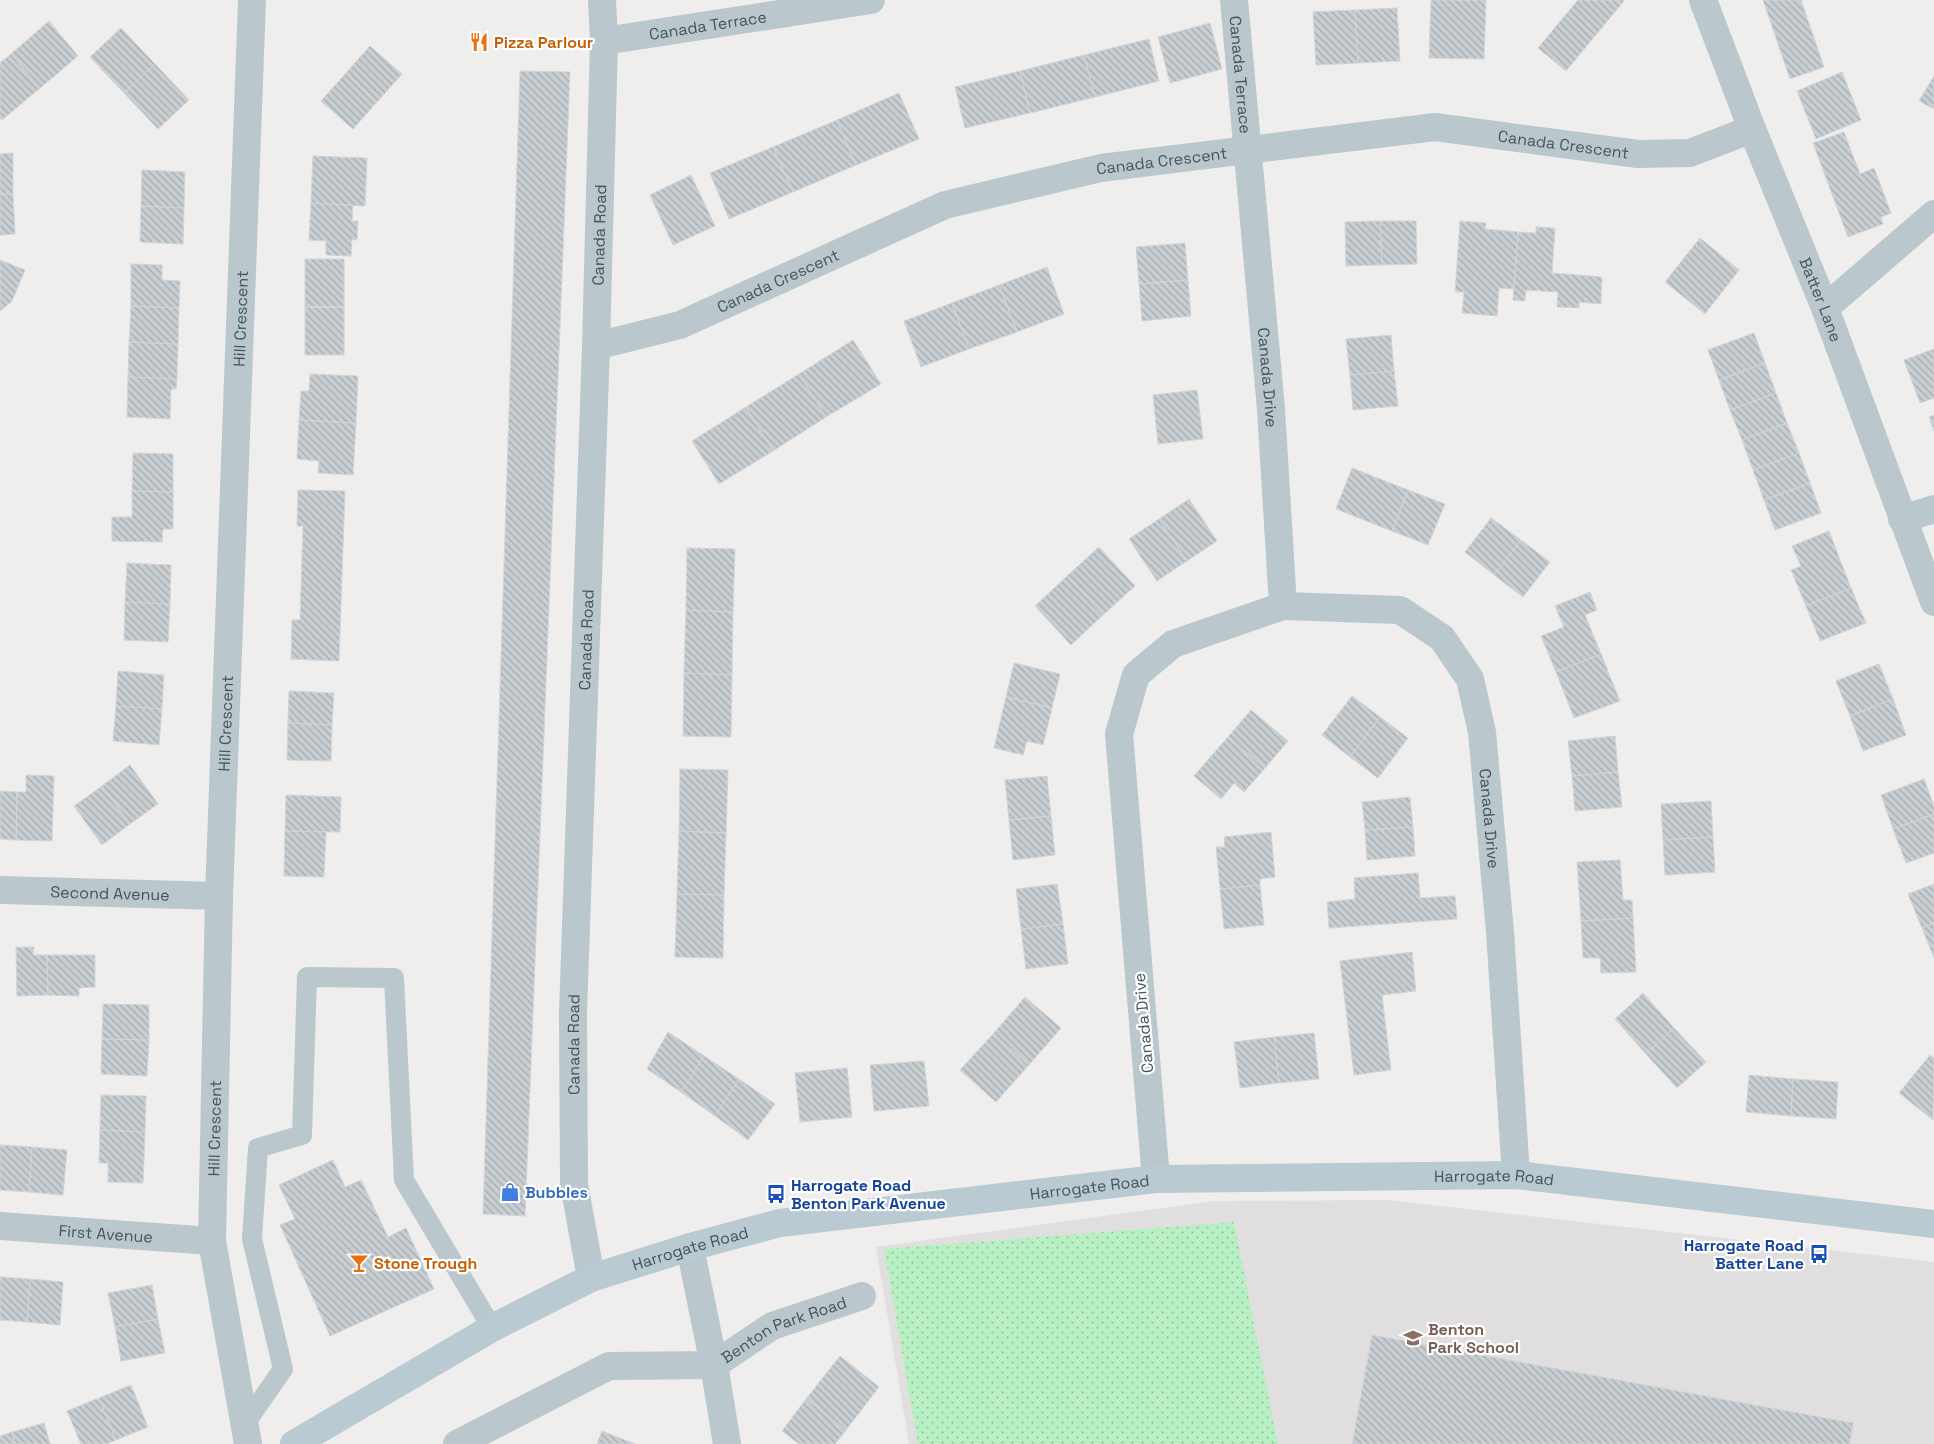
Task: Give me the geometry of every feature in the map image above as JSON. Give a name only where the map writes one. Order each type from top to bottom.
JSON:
[{"type":"main road","name":"Harrogate Road","points":[[294,1444],[492,1328],[591,1278],[690,1247],[780,1223],[1156,1179],[1516,1175],[1934,1224]]},
{"type":"street","name":"Hill Crescent","points":[[246,1434],[212,1241],[219,896],[252,0]]},
{"type":"street","name":"Canada Road","points":[[591,1278],[574,1184],[573,1013],[596,346],[604,41],[602,0]]},
{"type":"street","name":"Canada Terrace","points":[[604,41],[871,0]]},
{"type":"street","name":"Canada Terrace","points":[[1234,0],[1247,150]]},
{"type":"street","name":"Batter Lane","points":[[1703,0],[1752,129],[1825,308],[1934,602]]},
{"type":"street","name":"Canada Crescent","points":[[596,346],[680,326],[946,205],[1101,168],[1435,127],[1638,154],[1690,153],[1752,129]]},
{"type":"street","name":"Canada Drive","points":[[1247,150],[1271,409],[1283,606]]},
{"type":"street","points":[[1825,308],[1934,214]]},
{"type":"street","points":[[1902,519],[1934,509]]},
{"type":"street","name":"Canada Drive","points":[[1156,1179],[1119,734],[1136,675],[1173,644],[1283,606],[1400,610],[1442,638],[1470,679],[1482,732],[1484,751],[1500,932],[1516,1175]]},
{"type":"street","name":"Second Avenue","points":[[0,890],[219,896]]},
{"type":"street","name":"First Avenue","points":[[0,1226],[212,1241]]},
{"type":"street","points":[[690,1247],[714,1365],[727,1444]]},
{"type":"street","name":"Benton Park Road","points":[[458,1444],[609,1366],[714,1365],[772,1326],[862,1296]]},
{"type":"lane","points":[[246,1434],[283,1369],[252,1239],[258,1148],[302,1135],[307,977],[394,978],[404,1180],[492,1328]]},
{"type":"shaded area","name":"Benton Park School","points":[[1388,1200],[1934,1262],[1934,1444],[909,1444],[876,1247],[1214,1201]]},
{"type":"green space","points":[[1234,1222],[1278,1444],[918,1444],[884,1249]]},
{"type":"building","points":[[1431,0],[1486,0],[1484,59],[1429,58]]},
{"type":"building","points":[[1578,0],[1624,1],[1595,36],[1567,13]]},
{"type":"building","points":[[1763,0],[1801,0],[1824,67],[1790,79]]},
{"type":"building","points":[[1397,8],[1400,61],[1358,63],[1355,10]]},
{"type":"building","points":[[1355,10],[1358,63],[1316,65],[1313,12]]},
{"type":"building","points":[[1567,13],[1595,36],[1566,71],[1538,48]]},
{"type":"building","points":[[49,21],[78,56],[40,88],[11,54]]},
{"type":"building","points":[[1210,23],[1222,69],[1170,83],[1158,37]]},
{"type":"building","points":[[121,28],[155,64],[124,93],[90,57]]},
{"type":"building","points":[[1149,39],[1159,81],[1095,97],[1084,55]]},
{"type":"building","points":[[370,46],[402,74],[377,102],[346,73]]},
{"type":"building","points":[[11,54],[40,88],[2,120],[0,118],[0,63]]},
{"type":"building","points":[[1084,55],[1095,97],[1030,113],[1020,71]]},
{"type":"building","points":[[155,64],[189,100],[158,129],[124,93]]},
{"type":"building","points":[[520,71],[570,72],[525,1216],[483,1214]]},
{"type":"building","points":[[1020,71],[1030,113],[965,128],[955,87]]},
{"type":"building","points":[[1842,72],[1861,120],[1816,139],[1797,91]]},
{"type":"building","points":[[346,73],[377,102],[353,129],[321,101]]},
{"type":"building","points":[[1934,76],[1934,109],[1919,101]]},
{"type":"building","points":[[899,93],[919,139],[856,165],[837,120]]},
{"type":"building","points":[[837,120],[856,165],[793,192],[773,147]]},
{"type":"building","points":[[1844,132],[1860,174],[1874,168],[1891,213],[1881,217],[1883,224],[1848,237],[1813,143]]},
{"type":"building","points":[[773,147],[793,192],[729,219],[710,173]]},
{"type":"building","points":[[13,153],[13,194],[0,194],[0,154]]},
{"type":"building","points":[[313,156],[367,158],[365,206],[311,203]]},
{"type":"building","points":[[142,170],[185,172],[184,208],[141,206]]},
{"type":"building","points":[[691,175],[715,226],[673,245],[650,195]]},
{"type":"building","points":[[0,194],[13,194],[15,234],[0,235]]},
{"type":"building","points":[[311,203],[353,205],[352,221],[358,221],[357,240],[352,239],[351,256],[326,255],[326,241],[309,240]]},
{"type":"building","points":[[141,206],[184,208],[183,244],[140,242]]},
{"type":"building","points":[[1380,221],[1382,265],[1346,266],[1345,222]]},
{"type":"building","points":[[1380,221],[1416,221],[1417,264],[1382,265]]},
{"type":"building","points":[[1460,221],[1486,223],[1485,229],[1518,232],[1514,289],[1499,288],[1497,316],[1462,313],[1464,292],[1455,292]]},
{"type":"building","points":[[1536,227],[1555,228],[1552,273],[1602,277],[1601,304],[1579,302],[1579,308],[1557,307],[1558,292],[1526,290],[1525,301],[1513,300],[1518,232],[1536,233]]},
{"type":"building","points":[[1700,238],[1739,270],[1705,314],[1665,282]]},
{"type":"building","points":[[1185,243],[1188,280],[1139,284],[1136,247]]},
{"type":"building","points":[[305,259],[344,259],[344,307],[305,307]]},
{"type":"building","points":[[0,260],[25,270],[12,301],[0,311]]},
{"type":"building","points":[[131,264],[162,265],[162,280],[180,281],[179,308],[131,306]]},
{"type":"building","points":[[1047,267],[1064,314],[1017,332],[999,285]]},
{"type":"building","points":[[1188,280],[1191,316],[1142,321],[1139,284]]},
{"type":"building","points":[[999,285],[1017,332],[969,349],[952,303]]},
{"type":"building","points":[[952,303],[969,349],[921,367],[904,321]]},
{"type":"building","points":[[131,306],[179,308],[178,344],[129,342]]},
{"type":"building","points":[[305,307],[344,307],[344,355],[305,355]]},
{"type":"building","points":[[1754,333],[1765,363],[1719,380],[1708,350]]},
{"type":"building","points":[[1391,335],[1394,371],[1350,375],[1346,339]]},
{"type":"building","points":[[853,340],[881,384],[826,417],[799,374]]},
{"type":"building","points":[[129,342],[178,344],[177,379],[128,377]]},
{"type":"building","points":[[1934,349],[1934,398],[1920,403],[1904,360]]},
{"type":"building","points":[[1765,363],[1776,393],[1730,410],[1719,380]]},
{"type":"building","points":[[1394,371],[1398,406],[1353,410],[1350,375]]},
{"type":"building","points":[[310,374],[358,376],[356,423],[299,420],[301,391],[309,391]]},
{"type":"building","points":[[799,374],[826,417],[773,451],[746,407]]},
{"type":"building","points":[[128,377],[177,379],[176,389],[171,389],[170,419],[127,417]]},
{"type":"building","points":[[1197,390],[1203,439],[1158,444],[1153,395]]},
{"type":"building","points":[[1776,393],[1787,423],[1742,440],[1730,410]]},
{"type":"building","points":[[746,407],[773,451],[719,484],[692,441]]},
{"type":"building","points":[[1934,415],[1934,431],[1929,417]]},
{"type":"building","points":[[299,420],[356,423],[353,475],[318,473],[319,461],[297,459]]},
{"type":"building","points":[[1787,423],[1799,453],[1753,470],[1742,440]]},
{"type":"building","points":[[133,453],[173,454],[173,492],[132,491]]},
{"type":"building","points":[[1799,453],[1810,483],[1764,500],[1753,470]]},
{"type":"building","points":[[1352,468],[1408,490],[1392,531],[1336,509]]},
{"type":"building","points":[[1810,483],[1821,513],[1775,530],[1764,500]]},
{"type":"building","points":[[298,490],[345,491],[339,661],[291,659],[292,620],[300,620],[303,526],[297,526]]},
{"type":"building","points":[[1408,490],[1445,504],[1428,545],[1392,531]]},
{"type":"building","points":[[132,491],[173,492],[173,529],[163,529],[162,542],[112,541],[112,517],[132,517]]},
{"type":"building","points":[[1189,499],[1217,541],[1187,561],[1159,519]]},
{"type":"building","points":[[1491,518],[1521,540],[1494,575],[1465,552]]},
{"type":"building","points":[[1159,519],[1187,561],[1157,581],[1129,539]]},
{"type":"building","points":[[1829,531],[1851,588],[1806,606],[1791,570],[1801,566],[1792,546]]},
{"type":"building","points":[[1521,540],[1550,562],[1523,597],[1494,575]]},
{"type":"building","points":[[1099,547],[1135,586],[1103,615],[1067,576]]},
{"type":"building","points":[[687,548],[735,549],[733,612],[686,610]]},
{"type":"building","points":[[127,563],[171,565],[170,604],[125,602]]},
{"type":"building","points":[[1067,576],[1103,615],[1071,645],[1035,606]]},
{"type":"building","points":[[1851,588],[1866,623],[1820,641],[1806,606]]},
{"type":"building","points":[[1590,592],[1597,610],[1585,615],[1601,654],[1556,672],[1541,636],[1564,627],[1555,606]]},
{"type":"building","points":[[125,602],[170,604],[168,642],[124,640]]},
{"type":"building","points":[[686,610],[733,612],[732,675],[684,673]]},
{"type":"building","points":[[1601,654],[1620,701],[1574,718],[1556,672]]},
{"type":"building","points":[[1014,663],[1060,674],[1052,708],[1006,697]]},
{"type":"building","points":[[1879,664],[1893,699],[1850,716],[1836,681]]},
{"type":"building","points":[[118,671],[164,675],[162,709],[116,706]]},
{"type":"building","points":[[684,673],[732,675],[731,737],[683,736]]},
{"type":"building","points":[[289,691],[334,693],[332,725],[288,723]]},
{"type":"building","points":[[1352,696],[1380,717],[1350,757],[1322,735]]},
{"type":"building","points":[[1006,697],[1052,708],[1043,745],[1027,741],[1023,755],[994,748]]},
{"type":"building","points":[[1893,699],[1906,735],[1863,751],[1850,716]]},
{"type":"building","points":[[116,706],[162,709],[159,745],[113,741]]},
{"type":"building","points":[[1251,710],[1288,741],[1265,768],[1228,737]]},
{"type":"building","points":[[1380,717],[1408,738],[1378,778],[1350,757]]},
{"type":"building","points":[[288,723],[332,725],[331,761],[287,760]]},
{"type":"building","points":[[1615,736],[1618,772],[1572,776],[1568,741]]},
{"type":"building","points":[[1228,737],[1265,768],[1244,792],[1234,783],[1221,799],[1194,776]]},
{"type":"building","points":[[130,765],[158,804],[130,824],[102,786]]},
{"type":"building","points":[[680,769],[728,770],[726,833],[679,831]]},
{"type":"building","points":[[1618,772],[1622,807],[1575,811],[1572,776]]},
{"type":"building","points":[[26,775],[54,776],[52,841],[16,840],[17,792],[26,792]]},
{"type":"building","points":[[1047,776],[1051,816],[1009,820],[1005,780]]},
{"type":"building","points":[[1924,779],[1934,806],[1934,814],[1893,829],[1881,795]]},
{"type":"building","points":[[102,786],[130,824],[102,845],[74,806]]},
{"type":"building","points":[[0,791],[17,792],[16,840],[0,839]]},
{"type":"building","points":[[286,795],[341,797],[340,832],[285,831]]},
{"type":"building","points":[[1410,797],[1413,827],[1365,830],[1362,802]]},
{"type":"building","points":[[1711,801],[1713,837],[1663,840],[1661,804]]},
{"type":"building","points":[[1934,814],[1934,853],[1906,863],[1893,829]]},
{"type":"building","points":[[1051,816],[1055,855],[1013,860],[1009,820]]},
{"type":"building","points":[[1413,827],[1415,856],[1367,860],[1365,830]]},
{"type":"building","points":[[285,831],[326,832],[324,877],[284,876]]},
{"type":"building","points":[[679,831],[726,833],[724,895],[677,894]]},
{"type":"building","points":[[1271,832],[1275,877],[1260,879],[1260,885],[1220,889],[1216,847],[1225,847],[1224,837]]},
{"type":"building","points":[[1713,837],[1715,872],[1665,875],[1663,840]]},
{"type":"building","points":[[1620,860],[1623,900],[1632,900],[1633,918],[1581,921],[1577,862]]},
{"type":"building","points":[[1418,873],[1420,898],[1455,896],[1457,919],[1329,928],[1327,902],[1355,899],[1354,878]]},
{"type":"building","points":[[1057,884],[1063,924],[1021,929],[1016,889]]},
{"type":"building","points":[[1934,884],[1934,923],[1922,928],[1908,894]]},
{"type":"building","points":[[1260,885],[1264,925],[1224,929],[1220,889]]},
{"type":"building","points":[[677,894],[724,895],[723,958],[675,957]]},
{"type":"building","points":[[1633,918],[1636,972],[1601,973],[1600,958],[1583,958],[1581,921]]},
{"type":"building","points":[[1934,923],[1934,958],[1922,928]]},
{"type":"building","points":[[1063,924],[1068,964],[1026,969],[1021,929]]},
{"type":"building","points":[[16,947],[34,947],[33,955],[47,955],[48,995],[17,996]]},
{"type":"building","points":[[1412,952],[1416,991],[1382,995],[1391,1070],[1354,1075],[1340,961]]},
{"type":"building","points":[[47,955],[95,955],[95,987],[79,988],[79,996],[48,995]]},
{"type":"building","points":[[1643,993],[1674,1028],[1646,1054],[1615,1019]]},
{"type":"building","points":[[1025,997],[1061,1028],[1029,1065],[993,1034]]},
{"type":"building","points":[[103,1004],[149,1005],[149,1040],[102,1039]]},
{"type":"building","points":[[1674,1028],[1706,1062],[1677,1088],[1646,1054]]},
{"type":"building","points":[[668,1032],[704,1056],[681,1092],[647,1069]]},
{"type":"building","points":[[1314,1033],[1319,1079],[1279,1083],[1274,1037]]},
{"type":"building","points":[[993,1034],[1029,1065],[996,1102],[960,1070]]},
{"type":"building","points":[[1274,1037],[1279,1083],[1240,1088],[1234,1042]]},
{"type":"building","points":[[102,1039],[149,1040],[147,1076],[101,1074]]},
{"type":"building","points":[[1930,1055],[1934,1058],[1933,1120],[1899,1093]]},
{"type":"building","points":[[704,1056],[739,1079],[715,1116],[681,1092]]},
{"type":"building","points":[[924,1061],[929,1106],[874,1111],[870,1065]]},
{"type":"building","points":[[847,1068],[852,1117],[800,1122],[795,1073]]},
{"type":"building","points":[[1749,1075],[1793,1079],[1791,1116],[1746,1112]]},
{"type":"building","points":[[739,1079],[775,1104],[748,1140],[715,1116]]},
{"type":"building","points":[[1793,1079],[1838,1082],[1836,1119],[1791,1116]]},
{"type":"building","points":[[101,1095],[146,1096],[145,1132],[100,1130]]},
{"type":"building","points":[[100,1130],[145,1132],[143,1183],[108,1182],[108,1163],[99,1163]]},
{"type":"building","points":[[0,1145],[32,1147],[29,1192],[0,1190]]},
{"type":"building","points":[[32,1147],[67,1150],[63,1195],[29,1192]]},
{"type":"building","name":"Stone Trough","points":[[333,1160],[345,1187],[361,1180],[388,1237],[406,1228],[434,1289],[330,1336],[280,1225],[295,1219],[279,1185]]},
{"type":"building","points":[[0,1277],[30,1279],[27,1322],[0,1320]]},
{"type":"building","points":[[30,1279],[63,1282],[60,1325],[27,1322]]},
{"type":"building","points":[[152,1285],[158,1319],[115,1327],[108,1293]]},
{"type":"building","points":[[158,1319],[165,1353],[121,1361],[115,1327]]},
{"type":"building","points":[[1372,1335],[1853,1423],[1850,1444],[1352,1444]]},
{"type":"building","points":[[840,1356],[879,1387],[846,1430],[806,1399]]},
{"type":"building","points":[[131,1385],[148,1427],[116,1440],[99,1398]]},
{"type":"building","points":[[99,1398],[116,1440],[106,1444],[81,1444],[67,1411]]},
{"type":"building","points":[[806,1399],[846,1430],[835,1444],[799,1444],[782,1431]]},
{"type":"building","points":[[44,1423],[50,1444],[15,1444],[12,1432]]},
{"type":"building","points":[[602,1431],[635,1444],[597,1444]]},
{"type":"building","points":[[12,1432],[15,1444],[0,1444],[0,1436]]},
{"type":"place","name":"Pizza Parlour","points":[[479,42]]},
{"type":"place","name":"Bubbles","points":[[510,1192]]},
{"type":"place","name":"Harrogate Road Benton Park Avenue","points":[[776,1194]]},
{"type":"place","name":"Harrogate Road Batter Lane","points":[[1819,1254]]},
{"type":"place","name":"Stone Trough","points":[[359,1263]]},
{"type":"place","name":"Benton Park School","points":[[1413,1338]]}]
